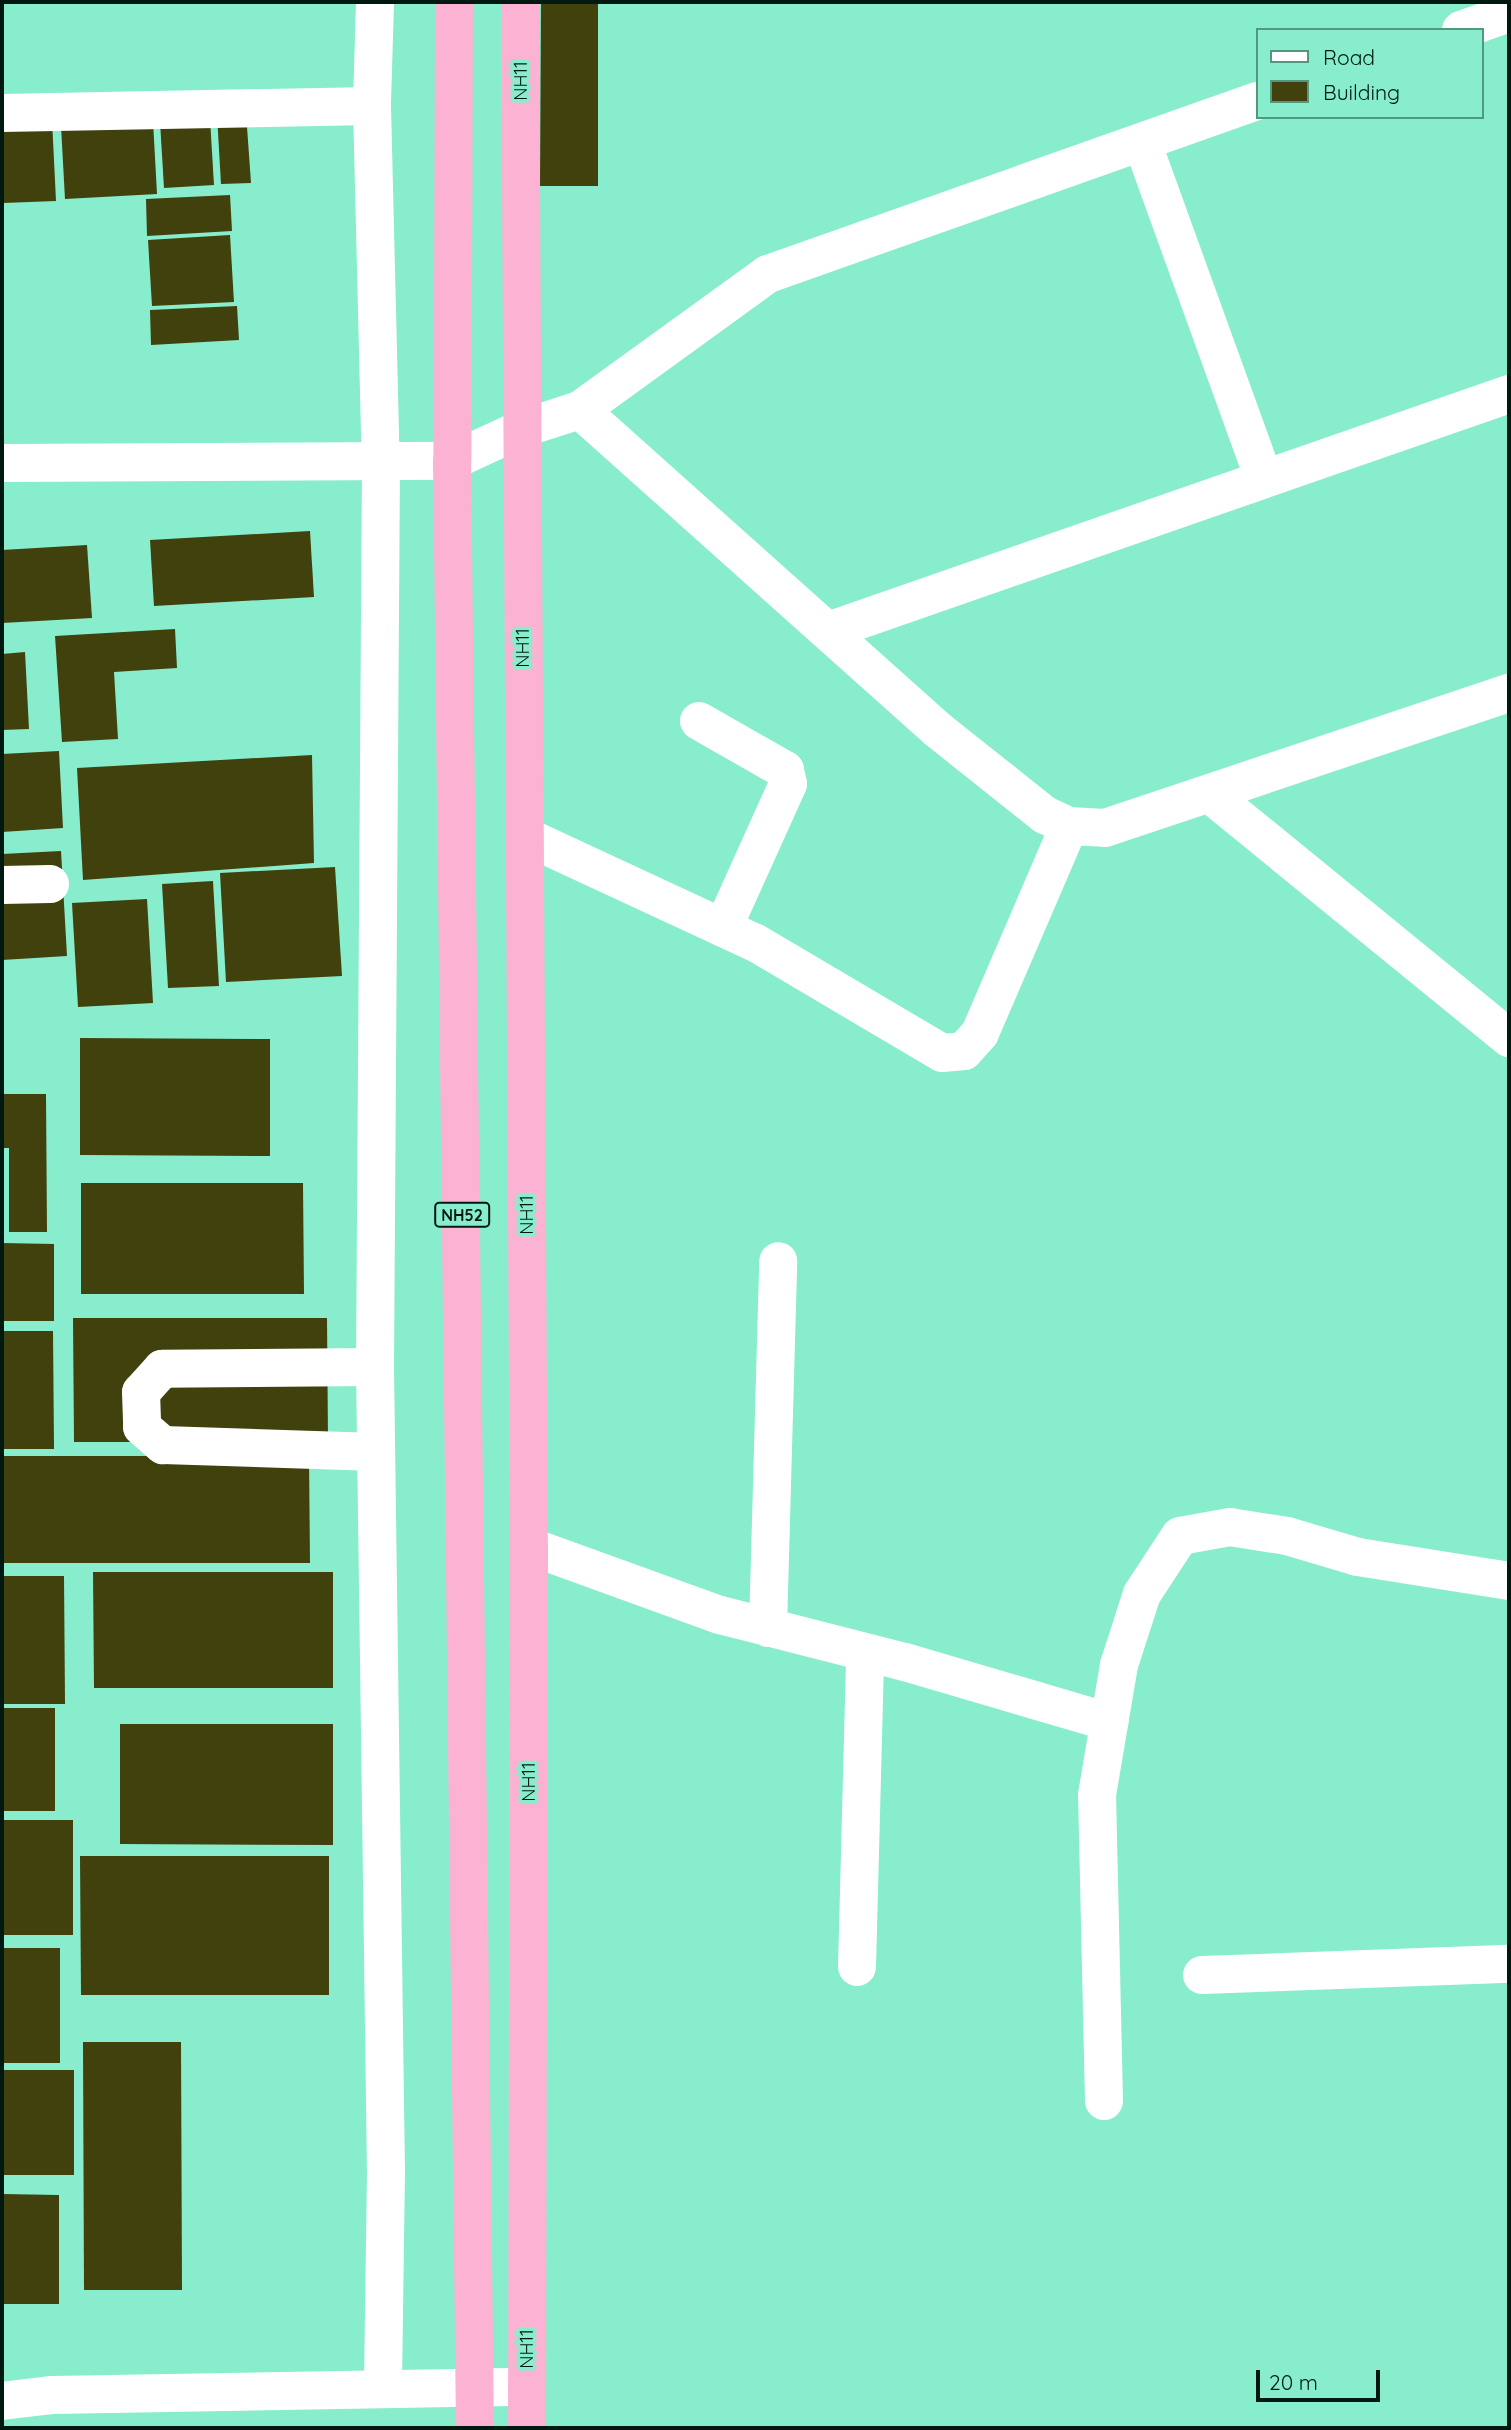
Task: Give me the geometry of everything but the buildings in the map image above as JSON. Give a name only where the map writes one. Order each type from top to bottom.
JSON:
[{"type":"highway","name":"NH52","points":[[454,2],[452,461],[475,2428]]},
{"type":"highway","name":"NH11","points":[[520,2],[529,1546],[527,2428]]},
{"type":"street","points":[[375,2],[372,106],[381,463],[375,1367],[386,2170],[383,2389]]},
{"type":"street","points":[[1467,28],[1509,13]]},
{"type":"street","points":[[2,463],[452,461],[522,429],[580,410],[768,274],[1256,102]]},
{"type":"street","points":[[2,113],[372,106]]},
{"type":"street","points":[[1142,142],[1264,479]]},
{"type":"street","points":[[831,630],[1509,394]]},
{"type":"street","points":[[580,410],[831,630],[938,730],[1045,815],[1069,826],[1105,828],[1509,693]]},
{"type":"street","points":[[699,720],[785,770],[788,784],[723,928]]},
{"type":"street","points":[[1210,795],[1501,1020]]},
{"type":"street","points":[[525,836],[723,928],[942,1053],[964,1051],[980,1033],[1069,826]]},
{"type":"street","points":[[2,885],[50,884]]},
{"type":"street","points":[[768,1628],[778,1261]]},
{"type":"street","points":[[375,1367],[162,1369],[141,1392],[142,1427],[163,1445],[376,1452]]},
{"type":"street","points":[[1104,2101],[1097,1795],[1119,1665],[1142,1594],[1180,1536],[1230,1527],[1287,1536],[1358,1557],[1509,1581]]},
{"type":"street","points":[[529,1546],[768,1628],[1109,1722]]},
{"type":"street","points":[[858,1967],[865,1653]]},
{"type":"street","points":[[1202,1975],[1509,1964]]},
{"type":"street","points":[[2,2401],[51,2395],[527,2387]]}]
